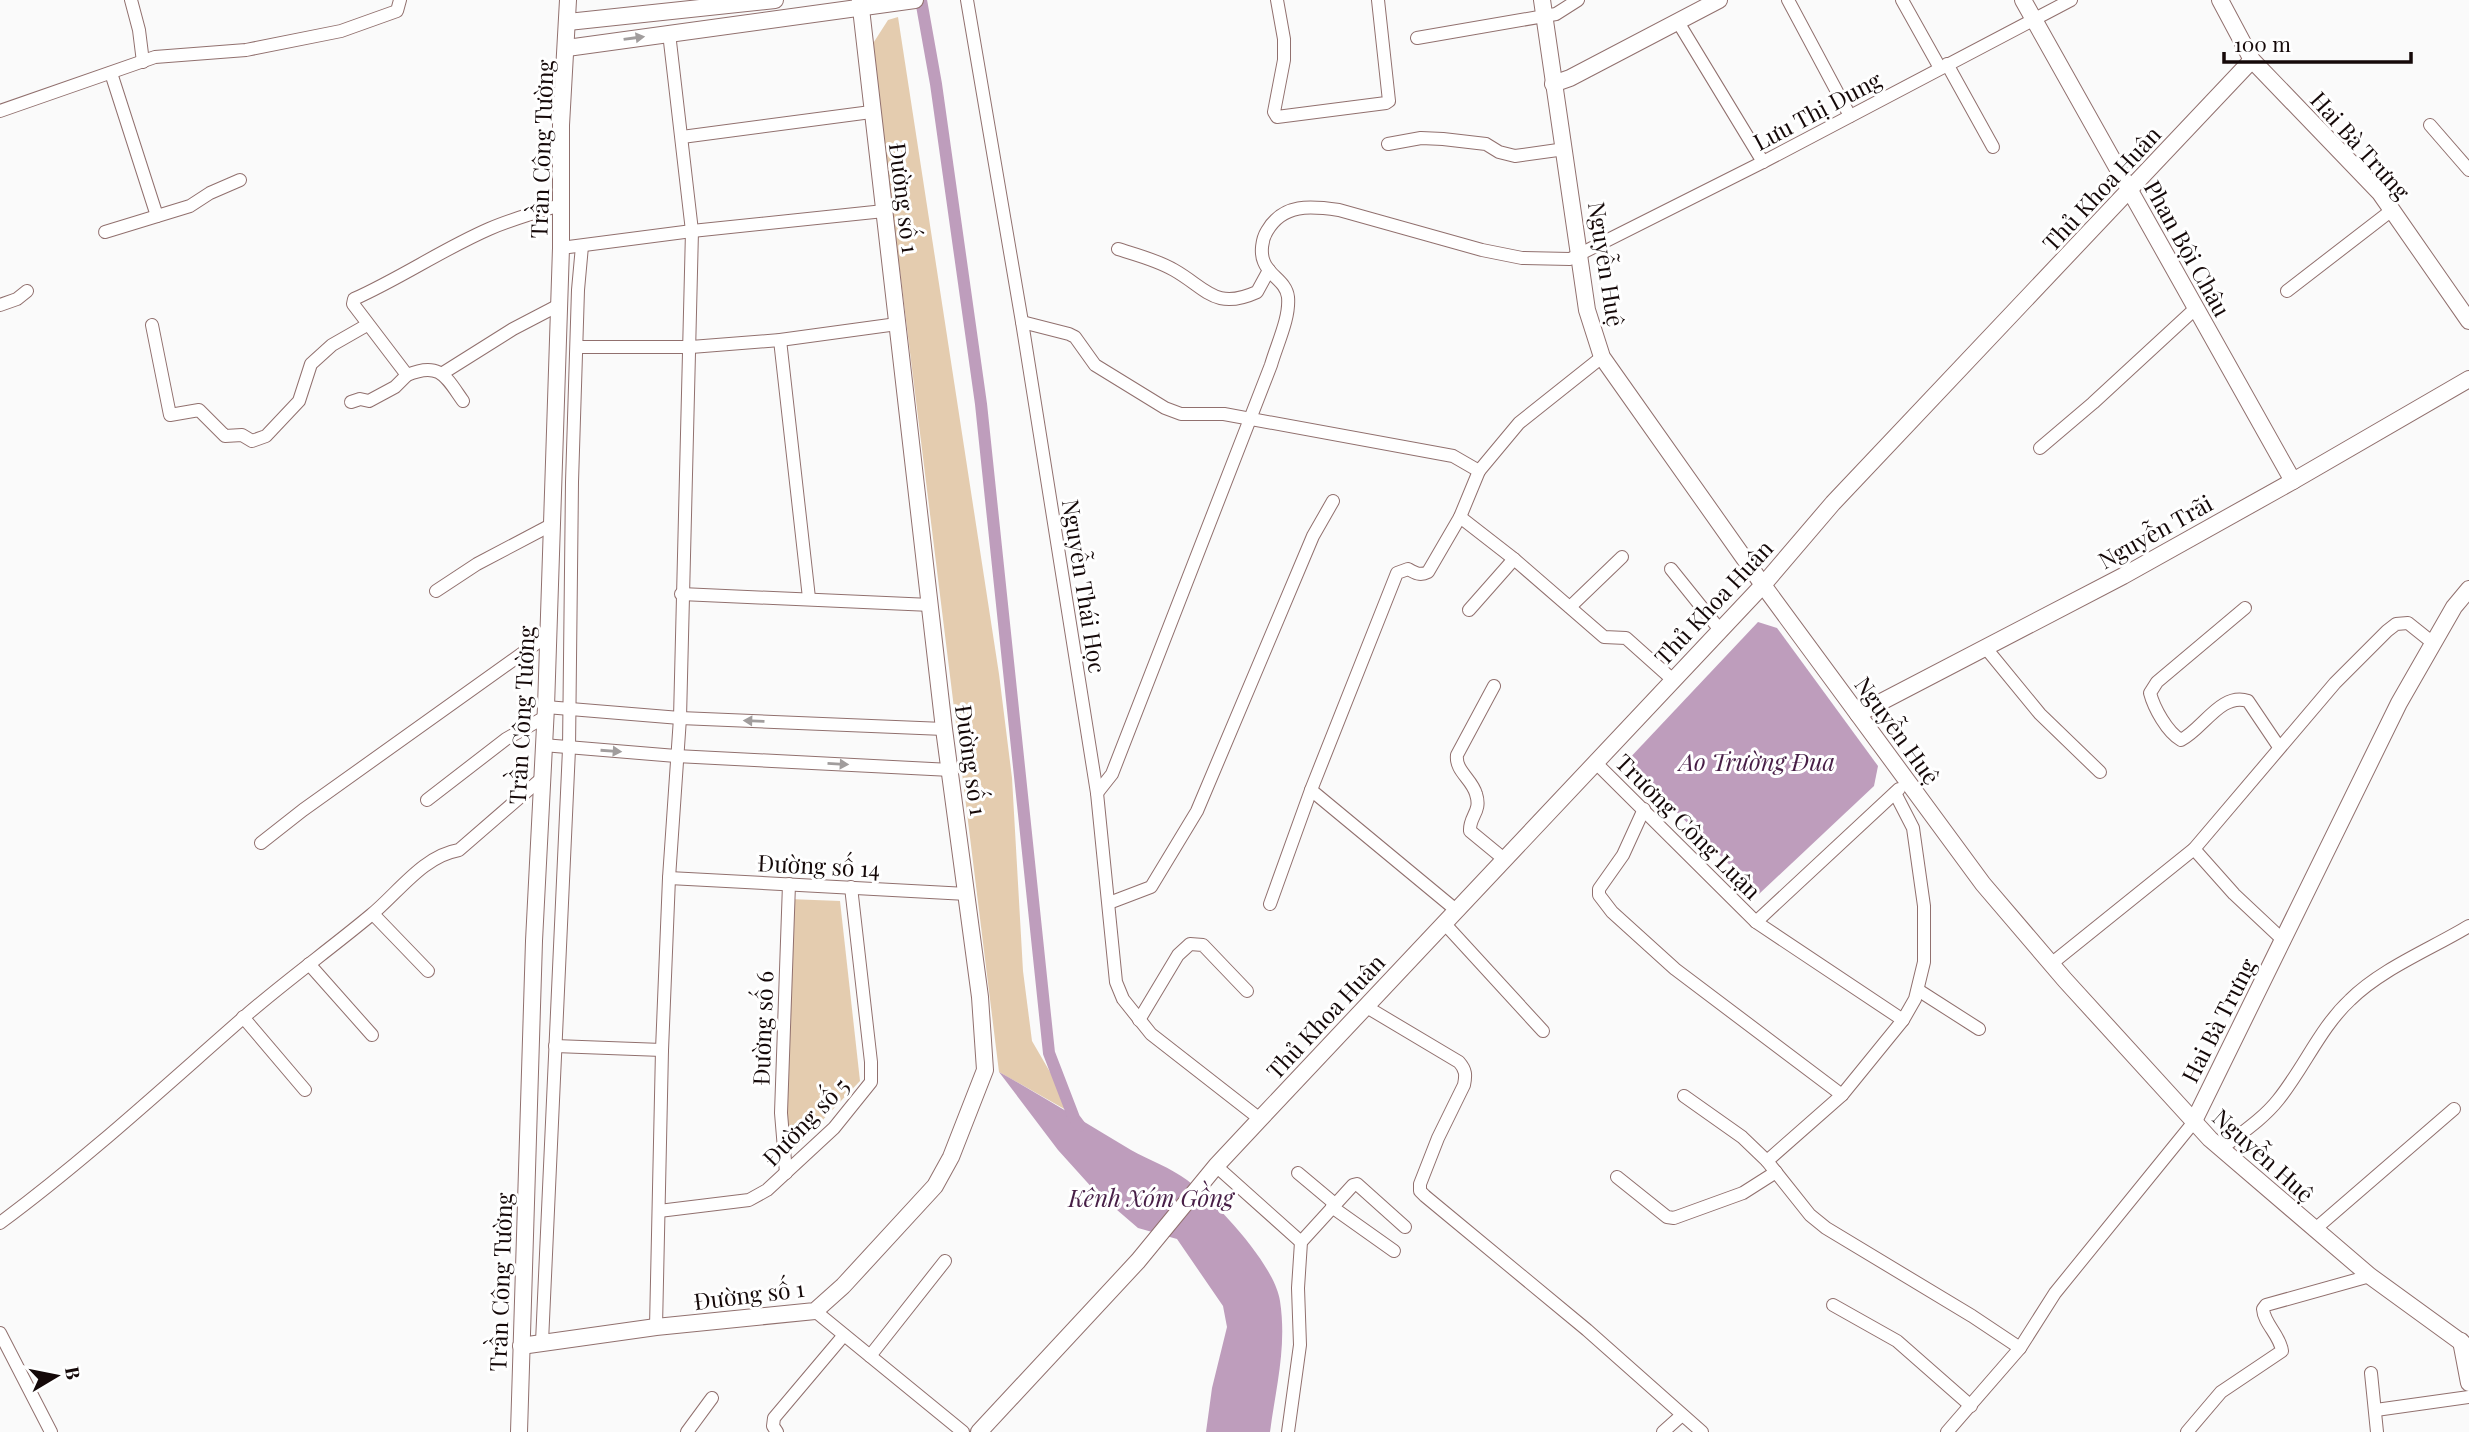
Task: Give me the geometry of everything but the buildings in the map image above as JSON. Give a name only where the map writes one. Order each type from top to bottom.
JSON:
[{"type":"main road","name":"Trần Công Tường","points":[[519,1432],[534,941],[546,712],[561,248],[561,125],[568,0]]},
{"type":"main road","points":[[567,48],[861,4],[884,5],[915,0]]},
{"type":"main road","points":[[1553,84],[1570,78],[1719,0]]},
{"type":"main road","name":"Phan Bội Châu","points":[[2023,0],[2293,481]]},
{"type":"main road","name":"Hai Bà Trưng","points":[[2220,0],[2252,60],[2372,185],[2469,321]]},
{"type":"main road","points":[[568,22],[765,1]]},
{"type":"main road","name":"Đường số 1","points":[[521,1346],[656,1327],[816,1311],[843,1286],[935,1186],[951,1157],[985,1070],[980,997],[944,729],[871,112],[861,4]]},
{"type":"main road","name":"Nguyễn Huệ","points":[[1543,8],[1587,310],[1602,357],[1763,585],[1983,884],[2051,964],[2193,1123],[2221,1149],[2370,1276],[2466,1340]]},
{"type":"main road","name":"Thủ Khoa Huân","points":[[985,1430],[1138,1261],[1212,1171],[1260,1119],[1763,585],[1833,502],[2252,60]]},
{"type":"main road","name":"Nguyễn Trãi","points":[[1858,714],[2123,576],[2469,380]]},
{"type":"main road","name":"Hai Bà Trưng","points":[[2193,1123],[2399,703],[2454,607],[2469,589]]},
{"type":"main road","points":[[2466,1340],[2469,1383]]},
{"type":"street","points":[[131,0],[139,30],[143,62]]},
{"type":"street","points":[[0,111],[155,57],[246,50],[341,31],[397,11],[400,0]]},
{"type":"street","name":"Nguyễn Thái Học","points":[[967,0],[1022,322],[1097,793],[1116,982],[1123,999],[1151,1034],[1260,1119]]},
{"type":"street","points":[[1277,0],[1284,39],[1284,61],[1274,112],[1277,117],[1390,101],[1378,0]]},
{"type":"street","points":[[1417,38],[1543,8],[1556,14],[1578,0]]},
{"type":"street","points":[[1788,0],[1850,116]]},
{"type":"street","points":[[1902,0],[1993,147]]},
{"type":"street","name":"Lưu Thị Dung","points":[[1269,270],[1264,264],[1262,254],[1264,237],[1274,219],[1294,209],[1319,207],[1339,210],[1482,250],[1522,258],[1570,259],[1763,162],[2071,0]]},
{"type":"street","points":[[1678,22],[1763,162]]},
{"type":"street","points":[[656,1327],[662,1050],[669,878],[680,718],[681,594],[691,347],[692,231],[669,33]]},
{"type":"street","points":[[111,73],[156,216]]},
{"type":"street","points":[[682,137],[871,112]]},
{"type":"street","points":[[2430,125],[2469,170]]},
{"type":"street","points":[[1388,144],[1421,138],[1443,139],[1486,144],[1499,152],[1515,156],[1565,149]]},
{"type":"street","points":[[105,232],[190,206],[210,193],[240,180]]},
{"type":"street","points":[[407,375],[367,325],[353,304],[354,299],[388,284],[487,229],[561,205]]},
{"type":"street","points":[[2287,291],[2392,210]]},
{"type":"street","points":[[561,248],[884,211]]},
{"type":"street","name":"Trần Công Tường","points":[[542,1342],[569,749],[572,482],[578,290],[582,246]]},
{"type":"street","points":[[1097,793],[1111,774],[1271,365],[1288,307],[1288,293],[1284,285],[1269,270],[1257,292],[1237,298],[1221,298],[1207,295],[1176,271],[1118,249]]},
{"type":"street","points":[[0,305],[17,299],[27,291]]},
{"type":"street","points":[[443,373],[501,336],[559,305]]},
{"type":"street","points":[[2040,448],[2196,308]]},
{"type":"street","points":[[1022,322],[1075,337],[1095,365],[1165,408],[1181,414],[1224,414],[1452,456],[1479,471]]},
{"type":"street","points":[[578,347],[691,347],[780,340],[897,324]]},
{"type":"street","points":[[152,326],[170,415],[199,410],[225,436],[242,436],[252,441],[265,436],[299,401],[309,369],[332,345],[367,325]]},
{"type":"street","points":[[780,340],[809,598]]},
{"type":"street","points":[[1270,904],[1311,790],[1397,573],[1408,569],[1423,575],[1428,572],[1460,517],[1479,471],[1520,423],[1602,357]]},
{"type":"street","points":[[351,402],[360,399],[369,401],[394,387],[407,375],[429,369],[443,373],[463,401]]},
{"type":"street","points":[[1109,903],[1151,887],[1197,811],[1313,536],[1333,501]]},
{"type":"street","points":[[1460,517],[1514,559],[1604,637],[1623,637],[1630,640],[1673,680]]},
{"type":"street","points":[[436,591],[477,564],[551,525]]},
{"type":"street","points":[[1570,607],[1622,557]]},
{"type":"street","points":[[1469,610],[1514,559]]},
{"type":"street","points":[[1671,569],[1720,630]]},
{"type":"street","points":[[681,594],[931,605]]},
{"type":"street","points":[[2245,608],[2157,682],[2150,693],[2174,736],[2181,740],[2229,699],[2240,698],[2248,701],[2279,747]]},
{"type":"street","points":[[2051,964],[2194,849],[2335,683],[2396,624],[2408,623],[2433,643]]},
{"type":"street","points":[[261,843],[325,794],[548,635]]},
{"type":"street","points":[[1985,647],[2040,714],[2100,772]]},
{"type":"street","points":[[1494,686],[1457,755],[1457,760],[1458,767],[1471,783],[1477,798],[1477,813],[1471,821],[1470,831],[1504,859]]},
{"type":"street","points":[[427,800],[546,712],[570,710],[680,718],[944,729]]},
{"type":"street","points":[[543,745],[676,756],[951,770]]},
{"type":"street","name":"Trương Công Luận","points":[[1595,762],[1756,922],[1908,781]]},
{"type":"street","points":[[0,1223],[75,1165],[243,1017],[373,914],[421,870],[442,853],[459,850],[541,779]]},
{"type":"street","points":[[1311,790],[1456,910]]},
{"type":"street","points":[[1768,1161],[1842,1095],[1903,1020],[1918,990],[1925,943],[1919,858],[1913,828],[1895,793]]},
{"type":"street","points":[[1644,809],[1623,855],[1599,889],[1599,895],[1612,912],[1675,970],[1842,1095]]},
{"type":"street","points":[[2194,849],[2234,894],[2284,941]]},
{"type":"street","name":"Đường số 14","points":[[669,878],[967,894]]},
{"type":"street","name":"Đường số 6","points":[[786,1173],[781,1089],[789,884]]},
{"type":"street","name":"Đường số 5","points":[[659,1211],[748,1200],[767,1190],[834,1128],[871,1082],[851,887]]},
{"type":"street","points":[[373,914],[428,971]]},
{"type":"street","points":[[1756,922],[1903,1020]]},
{"type":"street","points":[[1444,923],[1543,1031]]},
{"type":"street","points":[[2221,1149],[2277,1102],[2314,1050],[2331,1020],[2352,998],[2383,975],[2469,926]]},
{"type":"street","points":[[1139,1020],[1178,955],[1190,944],[1203,945],[1247,991]]},
{"type":"street","points":[[310,964],[372,1035]]},
{"type":"street","points":[[1918,990],[1979,1030]]},
{"type":"street","points":[[1365,1006],[1464,1068],[1464,1085],[1438,1138],[1420,1184],[1420,1191],[1587,1330],[1702,1432]]},
{"type":"street","points":[[243,1017],[305,1090]]},
{"type":"street","points":[[555,1046],[662,1050]]},
{"type":"street","points":[[1684,1096],[1742,1137],[1768,1161],[1810,1215],[1826,1228],[2020,1348]]},
{"type":"street","points":[[2314,1230],[2454,1109]]},
{"type":"street","name":"Hai Bà Trưng","points":[[1947,1432],[2020,1348],[2055,1293],[2193,1123]]},
{"type":"street","points":[[1212,1171],[1301,1242]]},
{"type":"street","points":[[1298,1172],[1334,1206],[1394,1251]]},
{"type":"street","points":[[1617,1177],[1667,1217],[1674,1219],[1743,1193],[1776,1172]]},
{"type":"street","points":[[1288,1432],[1300,1345],[1298,1288],[1301,1242],[1353,1185],[1357,1184],[1405,1227]]},
{"type":"street","points":[[870,1356],[945,1261]]},
{"type":"street","points":[[2187,1432],[2221,1392],[2282,1351],[2281,1342],[2263,1315],[2266,1305],[2370,1276]]},
{"type":"street","points":[[1833,1305],[1897,1341],[1971,1406]]},
{"type":"street","points":[[816,1311],[963,1432]]},
{"type":"street","points":[[0,1333],[51,1432]]},
{"type":"street","points":[[777,1432],[773,1426],[774,1418],[844,1335]]},
{"type":"street","points":[[2371,1373],[2377,1432]]},
{"type":"street","points":[[2376,1409],[2469,1397]]},
{"type":"street","points":[[687,1432],[712,1398]]},
{"type":"street","points":[[1663,1432],[1682,1415]]},
{"type":"shaded area","points":[[898,17],[999,674],[1012,778],[1023,971],[1032,1041],[1075,1115],[999,1072],[872,45],[888,20]]},
{"type":"shaded area","points":[[789,899],[840,901],[860,1081],[792,1152],[782,1153]]},
{"type":"water","name":"Ao Trường Đua","points":[[1758,622],[1777,628],[1878,766],[1874,786],[1759,894],[1626,762]]},
{"type":"water","name":"Kênh Xóm Gồng","points":[[999,1072],[1187,1180],[1228,1218],[1256,1253],[1276,1286],[1282,1318],[1280,1367],[1270,1432],[1206,1432],[1212,1388],[1227,1327],[1223,1306],[1177,1239],[1138,1228],[1095,1191],[1058,1150]]},
{"type":"waterway","points":[[921,0],[936,84],[981,404],[1049,1053],[1074,1118],[1080,1126]]}]
